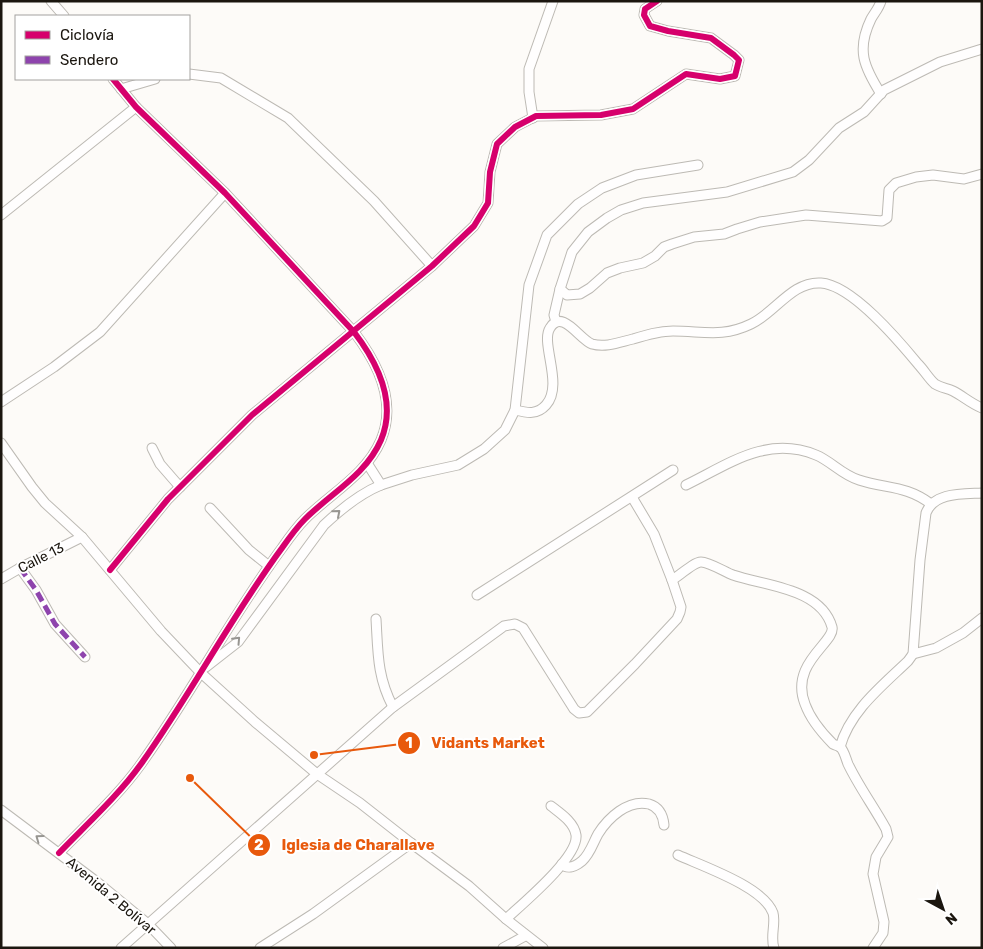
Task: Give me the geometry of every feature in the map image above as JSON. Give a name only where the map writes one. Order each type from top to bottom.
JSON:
[{"type":"street","points":[[52,1],[63,15]]},
{"type":"street","points":[[533,118],[529,92],[530,69],[552,1]]},
{"type":"street","points":[[110,570],[180,487],[252,415],[432,266],[474,226],[488,203],[490,172],[497,144],[515,127],[536,116],[601,115],[633,109],[686,74],[720,79],[735,76],[739,60],[734,54],[711,38],[650,26],[644,15],[645,9],[657,1]]},
{"type":"street","points":[[881,1],[869,24],[864,41],[863,54],[867,72],[881,94]]},
{"type":"street","points":[[556,322],[554,316],[568,259],[588,232],[608,218],[621,210],[643,203],[727,192],[793,172],[809,160],[839,128],[864,112],[884,90],[940,62],[982,49]]},
{"type":"street","points":[[190,74],[221,78],[288,118],[374,201],[432,266]]},
{"type":"street","points":[[59,853],[140,766],[269,566],[304,520],[352,479],[367,463],[381,440],[387,399],[382,381],[367,349],[354,332],[225,193],[136,107],[114,80]]},
{"type":"street","points":[[121,89],[152,80]]},
{"type":"street","points":[[1,215],[136,107]]},
{"type":"street","points":[[200,672],[238,642],[324,525],[340,510],[366,491],[381,485],[412,475],[458,465],[484,449],[505,430],[516,410],[529,285],[547,235],[578,204],[602,188],[636,175],[698,165]]},
{"type":"street","points":[[560,289],[567,294],[580,294],[607,273],[643,263],[655,256],[664,247],[694,237],[717,236],[760,222],[806,215],[882,221],[887,218],[888,193],[893,185],[907,179],[925,176],[964,179],[982,174]]},
{"type":"street","points":[[1,402],[54,367],[100,332],[225,193]]},
{"type":"street","points":[[516,410],[535,413],[545,406],[551,397],[553,381],[548,335],[550,327],[556,322],[569,324],[586,341],[602,345],[616,344],[654,332],[719,333],[750,325],[764,317],[796,290],[822,283],[847,294],[863,305],[908,352],[934,383],[953,391],[967,401],[982,408]]},
{"type":"street","points":[[1,443],[45,503],[82,537],[161,631],[200,672],[255,722],[317,774],[360,803],[470,886],[506,920],[542,948]]},
{"type":"street","points":[[152,448],[160,464],[180,487]]},
{"type":"street","points":[[686,485],[756,451],[788,448],[806,451],[822,458],[859,480],[911,491],[931,504]]},
{"type":"street","points":[[367,463],[381,485]]},
{"type":"street","points":[[477,595],[673,470]]},
{"type":"street","points":[[840,748],[844,733],[851,720],[913,654],[920,560],[926,513],[931,504],[946,496],[982,493]]},
{"type":"street","points":[[121,948],[393,707],[504,626],[511,624],[519,626],[526,632],[574,709],[579,713],[585,713],[622,678],[679,615],[681,607],[657,541],[632,497]]},
{"type":"street","points":[[210,508],[249,550],[269,566]]},
{"type":"street","name":"Calle 13","points":[[1,580],[20,568],[82,537]]},
{"type":"street","points":[[672,580],[702,562],[746,579],[800,594],[811,599],[818,605],[831,625],[833,631],[831,635],[807,665],[801,684],[802,696],[811,716],[832,742],[840,748],[858,786],[877,813],[888,836],[876,857],[874,865],[873,874],[884,928],[883,933],[872,948]]},
{"type":"street","points":[[20,568],[36,590],[55,624],[85,657]]},
{"type":"street","points":[[913,654],[936,648],[963,633],[982,618]]},
{"type":"street","points":[[376,619],[380,673],[386,693],[393,707]]},
{"type":"street","points":[[562,864],[570,868],[582,861],[610,818],[635,804],[643,803],[656,808],[663,817],[664,825]]},
{"type":"street","points":[[506,920],[549,879],[572,851],[576,842],[576,834],[570,824],[551,806]]},
{"type":"street","name":"Avenida 2 Bolívar","points":[[2,813],[59,853],[148,924],[171,948]]},
{"type":"street","points":[[260,948],[313,914],[411,843]]},
{"type":"street","points":[[678,855],[761,896],[773,913],[774,948]]},
{"type":"street","points":[[503,948],[525,936]]},
{"type":"marked path","points":[[20,568],[36,590],[55,624],[85,657]]},
{"type":"cycle path","points":[[110,570],[168,499],[252,415],[432,266],[474,226],[488,203],[490,172],[497,144],[515,127],[536,116],[601,115],[633,109],[686,74],[720,79],[735,76],[739,60],[711,38],[650,26],[644,15],[645,9],[657,1]]},
{"type":"cycle path","points":[[59,853],[112,799],[141,764],[245,601],[293,533],[305,519],[357,474],[366,463],[381,440],[387,411],[386,397],[377,369],[354,332],[225,193],[136,107],[114,80]]},
{"type":"place","name":"Vidants Market","points":[[314,755]]},
{"type":"place","name":"Iglesia de Charallave","points":[[190,778]]}]
